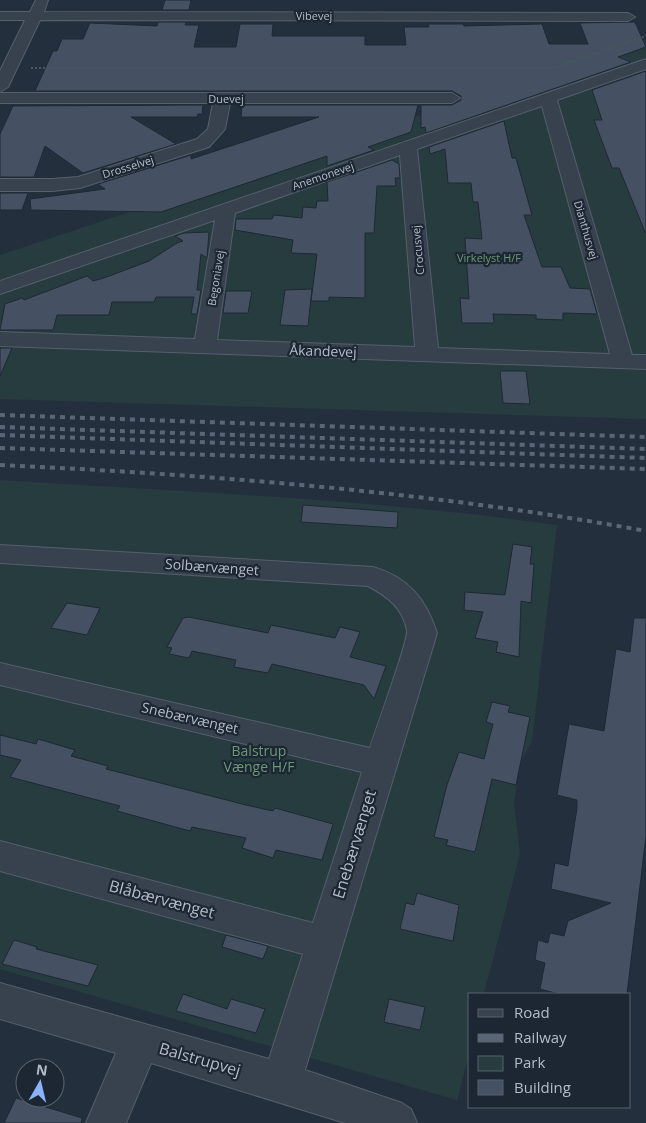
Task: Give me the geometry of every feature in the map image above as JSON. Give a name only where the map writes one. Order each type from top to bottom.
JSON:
[{"type":"street","points":[[0,87],[42,0]]},
{"type":"street","name":"Vibevej","points":[[5,9],[35,16],[628,17]]},
{"type":"street","name":"Anemonevej","points":[[0,288],[646,64]]},
{"type":"street","name":"Duevej","points":[[0,98],[452,98]]},
{"type":"street","name":"Dianthusvej","points":[[548,98],[623,361]]},
{"type":"street","name":"Drosselvej","points":[[0,185],[52,185],[80,182],[203,144],[217,130],[222,99]]},
{"type":"street","name":"Crocusvej","points":[[408,146],[428,354]]},
{"type":"street","name":"Begoniavej","points":[[206,347],[226,210]]},
{"type":"street","name":"Åkandevej","points":[[0,340],[646,362]]},
{"type":"street","name":"Solbærvænget","points":[[0,554],[373,578],[396,589],[414,607]]},
{"type":"street","name":"Enebærvænget","points":[[281,1082],[422,633],[414,607]]},
{"type":"street","name":"Snebærvænget","points":[[0,674],[380,763]]},
{"type":"street","name":"Blåbærvænget","points":[[0,856],[324,942]]},
{"type":"street","name":"Balstrupvej","points":[[0,1001],[281,1082],[388,1117],[397,1123]]},
{"type":"street","points":[[106,1123],[140,1042]]},
{"type":"path","points":[[10,68],[554,68],[646,36]]},
{"type":"green space","name":"Virkelyst H/F","points":[[646,40],[646,419],[0,399],[0,255]]},
{"type":"green space","name":"Balstrup Vænge H/F","points":[[0,480],[349,502],[557,525],[532,741],[520,763],[514,803],[520,854],[484,993],[468,993],[468,1059],[457,1100],[0,969]]},
{"type":"building","points":[[165,0],[191,0],[189,10],[162,10]]},
{"type":"building","points":[[158,22],[186,22],[185,25],[199,25],[194,47],[236,47],[240,24],[273,24],[272,36],[365,36],[365,45],[406,45],[404,27],[429,27],[428,24],[463,24],[464,26],[542,24],[549,44],[588,44],[580,23],[635,22],[646,47],[618,57],[631,62],[426,133],[425,127],[421,128],[421,105],[452,105],[461,100],[461,96],[452,91],[35,91],[53,51],[57,51],[62,39],[83,39],[90,23],[157,26]]},
{"type":"building","points":[[646,71],[645,232],[619,168],[612,168],[594,120],[602,120],[592,90]]},
{"type":"building","points":[[203,105],[202,114],[198,114],[197,117],[131,117],[176,144],[83,173],[45,146],[34,177],[0,177],[0,134],[13,106]]},
{"type":"building","points":[[242,105],[418,105],[411,132],[368,147],[374,150],[327,166],[327,156],[161,212],[31,210],[30,199],[105,189],[98,184],[191,155],[191,159],[319,117],[241,117]]},
{"type":"building","points":[[504,121],[512,158],[516,158],[532,215],[524,215],[542,267],[561,267],[570,288],[590,289],[597,314],[563,313],[563,320],[536,319],[536,315],[493,314],[494,323],[462,323],[460,298],[469,299],[465,238],[482,239],[478,202],[473,202],[471,183],[448,183],[445,149],[430,154],[429,147]]},
{"type":"building","points":[[392,160],[399,164],[400,178],[395,178],[396,186],[377,186],[374,233],[365,233],[365,298],[329,297],[329,301],[311,301],[317,254],[291,253],[293,240],[235,230],[236,219],[272,219],[274,215],[302,218],[303,207],[316,208],[317,201],[328,201],[327,182]]},
{"type":"building","points":[[0,193],[28,193],[22,210],[0,210]]},
{"type":"building","points":[[209,232],[207,258],[201,254],[197,290],[201,290],[197,314],[191,314],[194,297],[156,297],[154,302],[112,302],[109,315],[57,315],[53,330],[0,330],[5,304],[22,298],[24,300],[87,276],[93,281],[104,278],[149,261],[183,241],[175,236],[184,233]]},
{"type":"building","points":[[312,289],[308,326],[280,325],[285,290]]},
{"type":"building","points":[[226,291],[252,291],[248,313],[223,313]]},
{"type":"building","points":[[0,348],[12,348],[0,376]]},
{"type":"building","points":[[500,371],[526,371],[530,404],[503,403]]},
{"type":"building","points":[[303,505],[398,512],[397,528],[301,522]]},
{"type":"building","points":[[513,544],[532,547],[530,564],[534,564],[531,603],[521,601],[519,657],[496,652],[498,642],[475,638],[483,612],[464,610],[465,592],[505,595]]},
{"type":"building","points":[[67,603],[100,608],[87,635],[51,628]]},
{"type":"building","points":[[189,617],[268,633],[271,625],[335,638],[340,627],[360,632],[350,657],[386,666],[374,699],[364,685],[272,664],[268,673],[234,667],[236,660],[192,651],[189,658],[169,654],[172,648],[167,647],[183,618]]},
{"type":"building","points":[[634,618],[646,618],[646,836],[627,993],[555,993],[540,989],[545,963],[535,960],[538,940],[548,943],[550,933],[564,936],[568,921],[611,903],[551,889],[555,863],[568,866],[577,808],[577,800],[557,795],[569,724],[604,731],[616,649],[630,652]]},
{"type":"building","points":[[492,702],[510,706],[508,712],[530,717],[516,785],[492,779],[475,852],[446,845],[448,840],[434,837],[447,785],[459,752],[484,759],[493,724],[486,722]]},
{"type":"building","points":[[0,735],[36,744],[38,739],[75,750],[71,756],[108,766],[106,769],[246,805],[273,811],[275,808],[333,824],[322,860],[276,850],[273,858],[242,848],[246,838],[192,827],[190,831],[117,811],[120,806],[10,777],[21,760],[0,755]]},
{"type":"building","points":[[417,893],[459,905],[453,941],[400,929],[406,903],[414,905]]},
{"type":"building","points":[[226,935],[268,946],[263,959],[222,947]]},
{"type":"building","points":[[14,940],[37,947],[36,949],[98,965],[88,986],[2,964]]},
{"type":"building","points":[[183,994],[227,1009],[231,999],[265,1009],[256,1033],[176,1011]]},
{"type":"building","points":[[389,999],[425,1007],[420,1030],[384,1022]]},
{"type":"building","points":[[15,1100],[15,1108],[49,1108],[82,1118],[81,1123],[4,1123]]},
{"type":"railway","points":[[0,415],[646,437]]},
{"type":"railway","points":[[0,427],[646,449]]},
{"type":"railway","points":[[0,435],[646,458]]},
{"type":"railway","points":[[0,448],[646,469]]},
{"type":"railway","points":[[0,465],[162,474],[324,487],[566,517],[646,531]]}]
